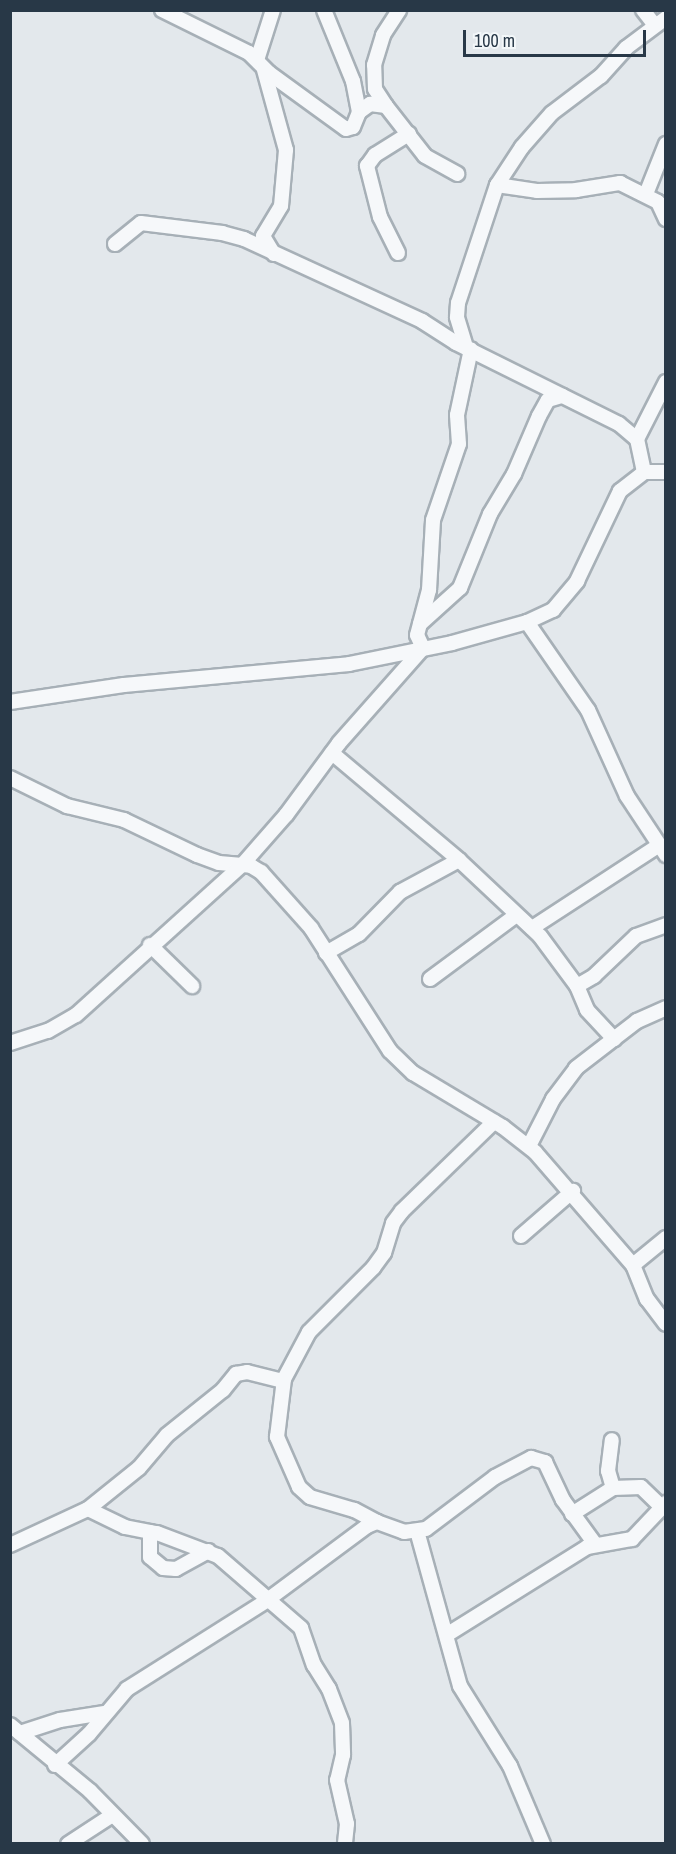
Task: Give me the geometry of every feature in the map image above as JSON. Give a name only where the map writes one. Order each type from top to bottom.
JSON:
[{"type":"street","points":[[162,10],[261,64],[346,129],[353,127],[359,112],[353,81],[324,10]]},
{"type":"street","points":[[273,10],[261,64],[286,150],[281,206],[264,236],[274,254]]},
{"type":"street","points":[[380,104],[375,89],[374,65],[383,35],[399,10]]},
{"type":"street","points":[[423,648],[417,635],[429,591],[436,502],[459,444],[457,415],[468,348],[458,317],[458,303],[497,184],[522,147],[552,113],[601,76],[660,21],[643,10]]},
{"type":"street","points":[[353,81],[380,104],[433,162],[457,174]]},
{"type":"street","points":[[359,112],[380,104]]},
{"type":"street","points":[[398,253],[380,217],[367,166],[375,155],[409,134]]},
{"type":"street","points":[[646,194],[666,144]]},
{"type":"street","points":[[497,184],[537,191],[576,190],[612,182],[646,194],[662,206],[666,219]]},
{"type":"street","points":[[115,244],[136,224],[160,224],[222,233],[274,254],[416,318],[468,348],[619,423],[637,439],[644,472]]},
{"type":"street","points":[[637,439],[666,382]]},
{"type":"street","points":[[420,624],[460,588],[490,514],[514,474],[539,416],[548,400],[562,396]]},
{"type":"street","points":[[10,702],[124,685],[338,665],[423,648],[527,622],[553,610],[577,581],[620,491],[644,472],[666,472]]},
{"type":"street","points":[[527,622],[588,710],[627,796],[662,850],[532,928]]},
{"type":"street","points":[[10,1043],[48,1031],[76,1015],[150,945],[242,865],[333,753],[423,648]]},
{"type":"street","points":[[333,753],[459,860],[515,916],[532,928],[577,986],[587,1010],[614,1040]]},
{"type":"street","points":[[10,778],[67,806],[124,820],[197,855],[251,866],[272,883],[297,911],[326,953],[361,1012],[399,1062],[529,1146],[573,1191],[633,1265],[647,1299],[666,1324]]},
{"type":"street","points":[[326,953],[359,934],[400,892],[459,860]]},
{"type":"street","points":[[430,979],[515,916]]},
{"type":"street","points":[[577,986],[594,976],[630,940],[666,925]]},
{"type":"street","points":[[150,945],[192,986]]},
{"type":"street","points":[[529,1146],[554,1099],[576,1068],[637,1021],[666,1008]]},
{"type":"street","points":[[494,1122],[398,1217],[373,1268],[309,1332],[283,1381],[277,1437],[299,1487],[310,1497],[354,1510],[404,1532],[417,1531],[438,1523],[495,1477],[531,1458],[546,1462],[572,1514],[595,1544]]},
{"type":"street","points":[[521,1236],[573,1191]]},
{"type":"street","points":[[633,1265],[666,1238]]},
{"type":"street","points":[[10,1545],[88,1509],[139,1468],[167,1435],[223,1390],[236,1374],[247,1372],[283,1381]]},
{"type":"street","points":[[612,1440],[608,1472],[613,1488]]},
{"type":"street","points":[[447,1634],[595,1544],[619,1543],[632,1539],[664,1505],[641,1487],[613,1488],[572,1514]]},
{"type":"street","points":[[88,1509],[125,1527],[150,1532],[208,1551],[249,1580],[266,1601],[301,1628],[314,1665],[329,1689],[342,1723],[343,1755],[337,1780],[347,1824],[345,1844]]},
{"type":"street","points":[[55,1765],[89,1734],[104,1713],[127,1689],[266,1601],[377,1522]]},
{"type":"street","points":[[417,1531],[447,1634],[447,1647],[460,1686],[510,1766],[543,1844]]},
{"type":"street","points":[[150,1532],[150,1557],[163,1568],[176,1569],[208,1551]]},
{"type":"street","points":[[15,1729],[104,1713]]},
{"type":"street","points":[[15,1729],[55,1765],[90,1791],[111,1816],[141,1844]]},
{"type":"street","points":[[68,1844],[91,1825],[111,1816]]}]
